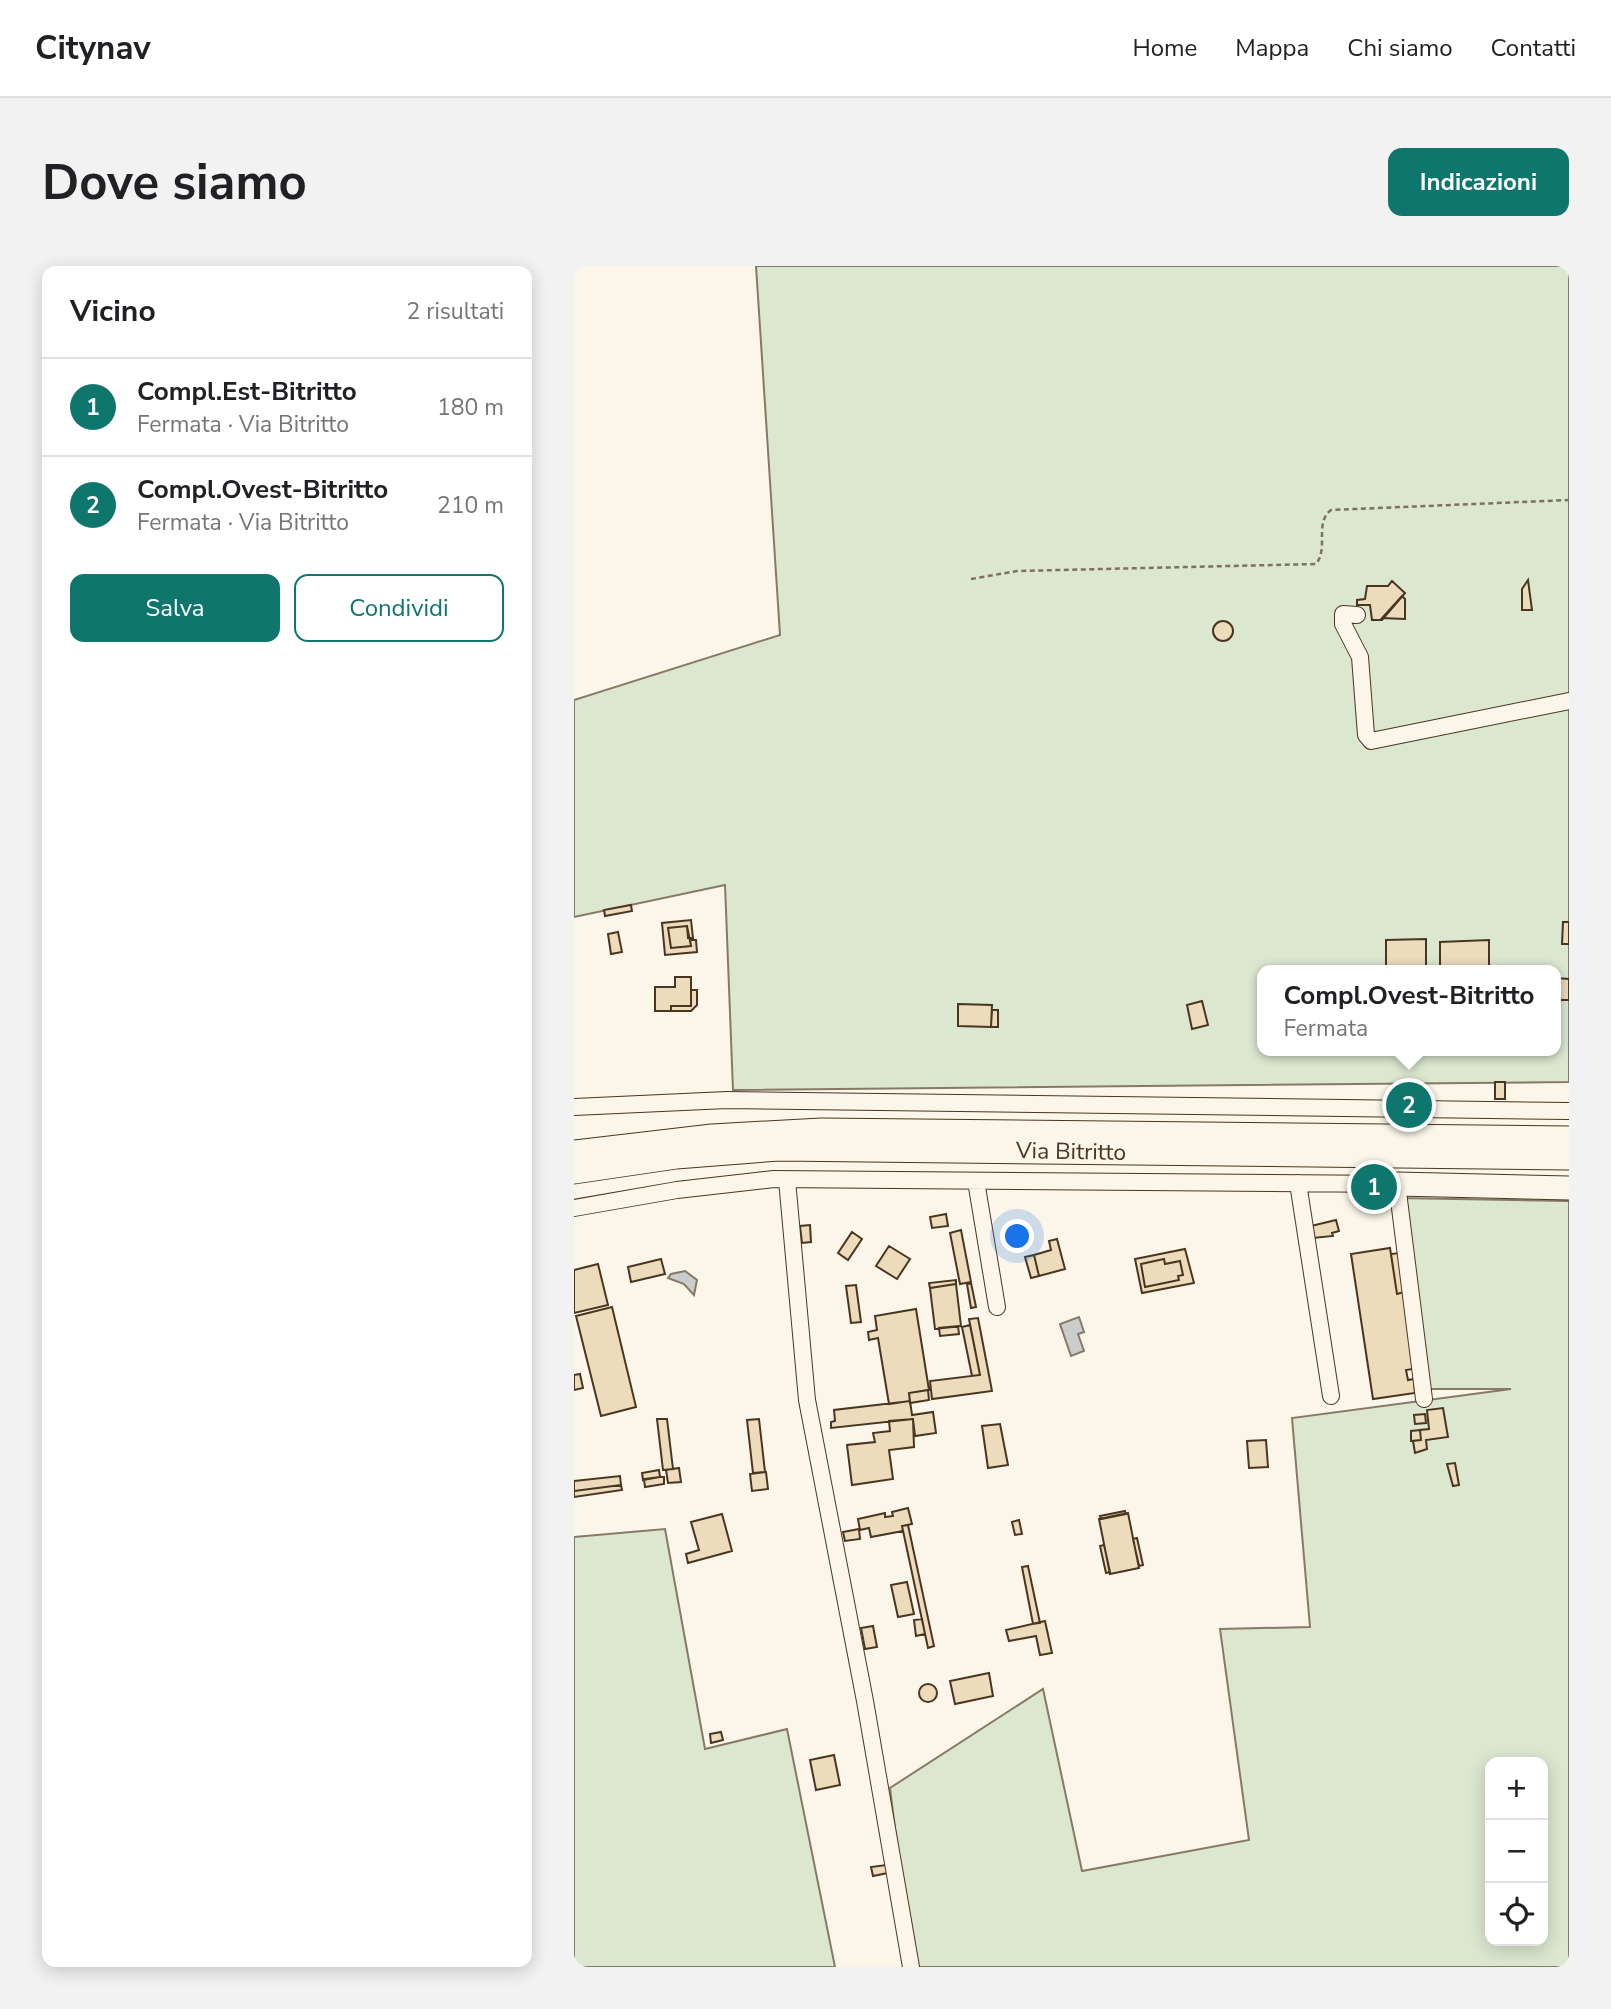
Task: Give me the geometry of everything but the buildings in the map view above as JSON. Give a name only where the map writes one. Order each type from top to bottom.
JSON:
[{"type":"highway","name":"Via Bitritto","points":[[574,1152],[712,1136],[821,1130],[1569,1138]]},
{"type":"highway","points":[[574,1141],[637,1133],[712,1136]]},
{"type":"highway","name":"Via Bitritto","points":[[574,1174],[676,1157],[802,1149],[1569,1158]]},
{"type":"highway","points":[[1397,1184],[1569,1188]]},
{"type":"street","points":[[1357,615],[1343,614],[1343,624],[1360,657],[1366,735],[1371,741],[1569,701]]},
{"type":"street","points":[[574,1107],[727,1101],[1569,1111]]},
{"type":"street","points":[[787,1180],[807,1400],[865,1701],[911,1967]]},
{"type":"street","points":[[574,1209],[677,1190],[787,1180],[1397,1184],[1424,1399]]},
{"type":"street","points":[[976,1181],[997,1307]]},
{"type":"street","points":[[1298,1183],[1331,1396]]},
{"type":"path","points":[[971,579],[1017,571],[1316,564],[1322,556],[1322,526],[1326,514],[1331,510],[1569,500]]},
{"type":"green space","points":[[756,266],[1569,266],[1569,1082],[733,1090],[725,885],[574,917],[574,700],[780,635]]},
{"type":"green space","points":[[1398,1198],[1569,1201],[1569,1967],[912,1967],[890,1788],[1043,1689],[1082,1871],[1249,1840],[1220,1629],[1310,1627],[1292,1418],[1511,1389],[1423,1389]]},
{"type":"green space","points":[[665,1529],[705,1749],[787,1729],[835,1967],[574,1967],[574,1537]]},
{"type":"shaded area","points":[[685,1271],[697,1280],[694,1295],[684,1284],[668,1278],[671,1274]]},
{"type":"shaded area","points":[[1079,1317],[1084,1332],[1078,1334],[1084,1351],[1071,1356],[1060,1324]]},
{"type":"place","name":"Compl.Ovest-Bitritto","points":[[1409,1105]]},
{"type":"place","name":"Compl.Est-Bitritto","points":[[1374,1187]]}]
